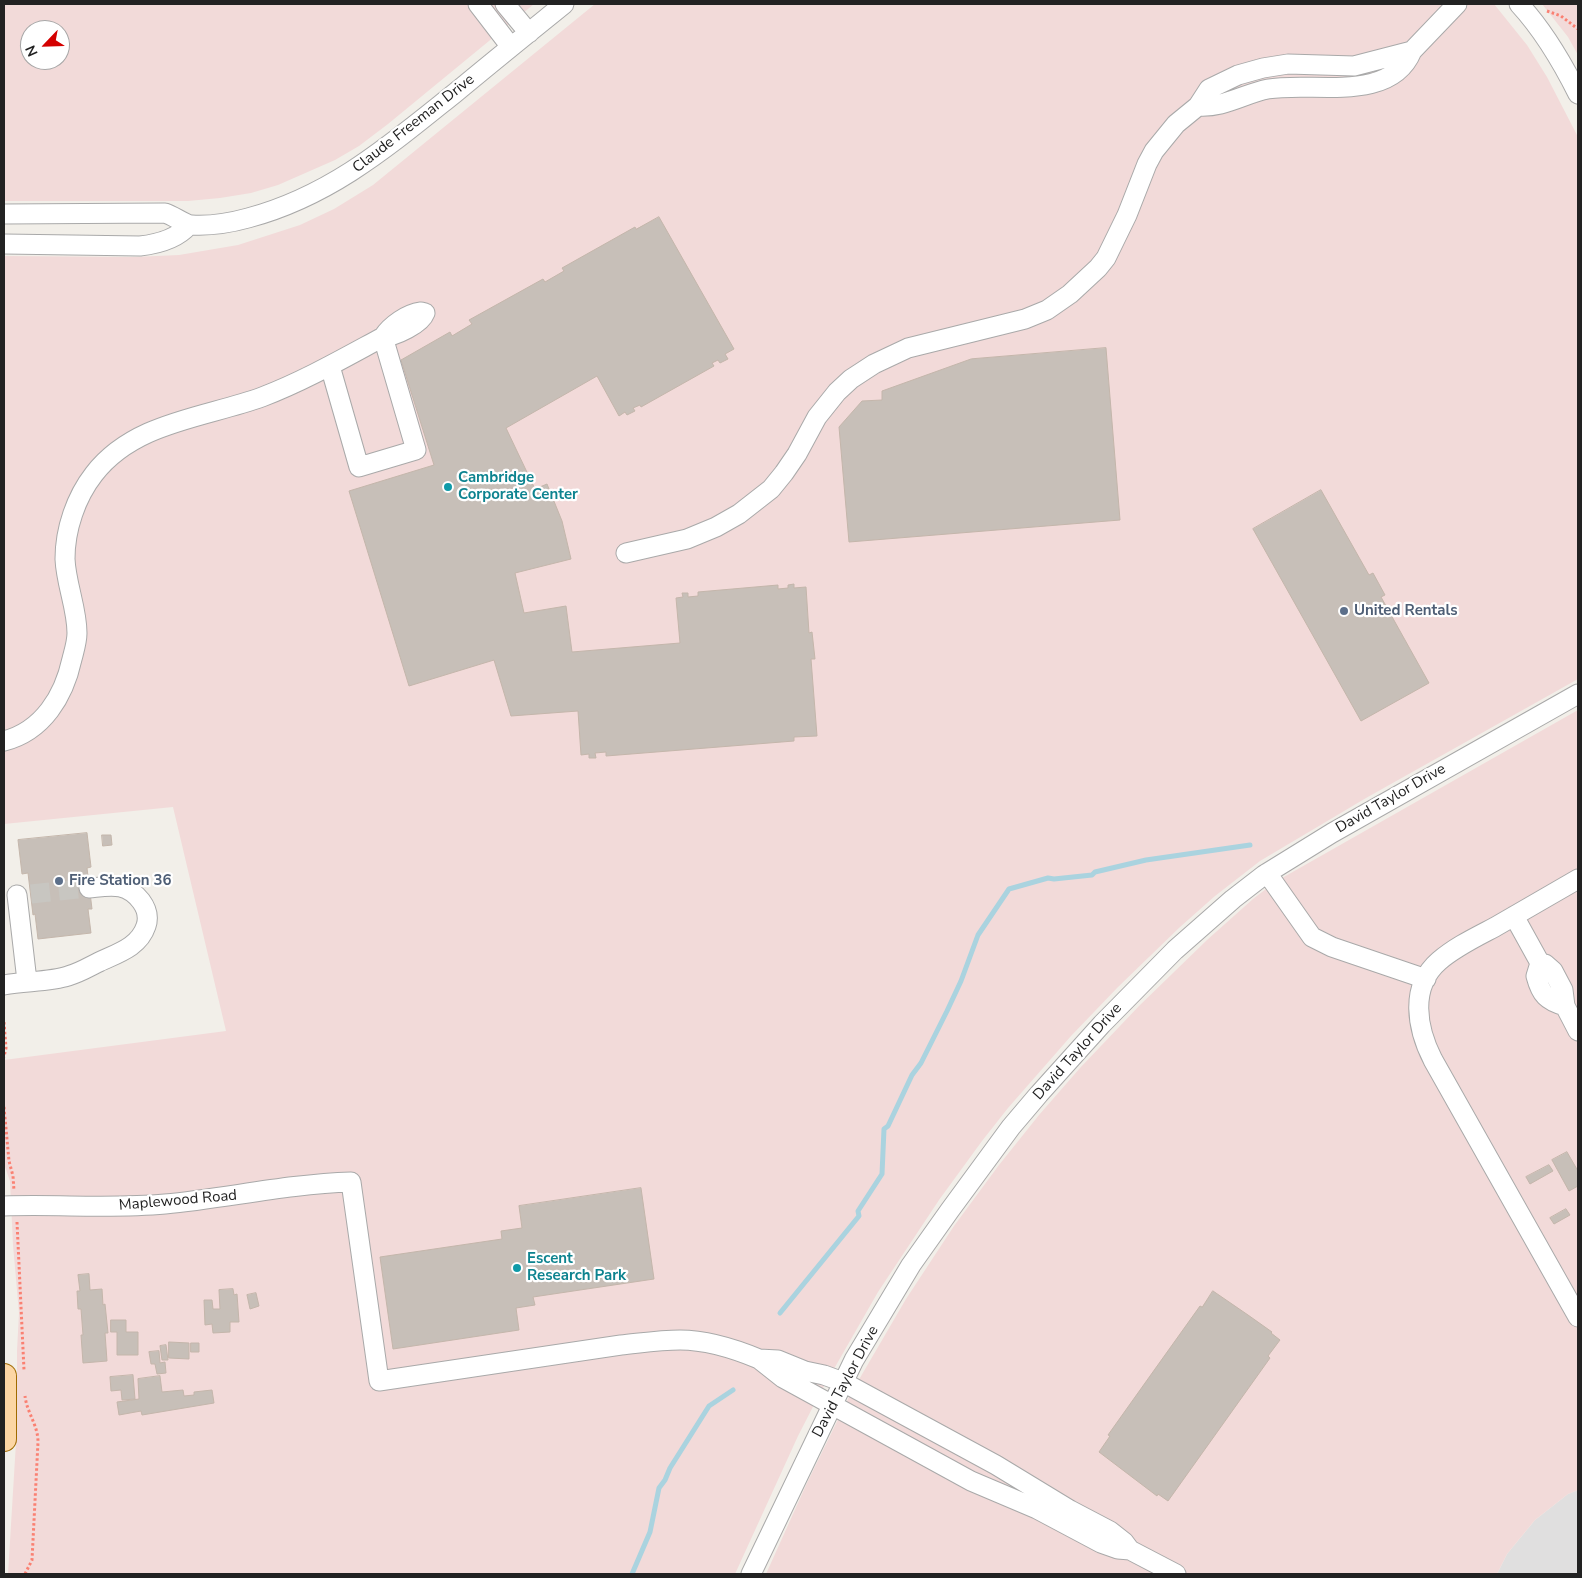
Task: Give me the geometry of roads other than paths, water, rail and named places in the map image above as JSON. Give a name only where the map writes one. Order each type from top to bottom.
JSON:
[{"type":"main road","points":[[4,1439],[14,1375]]},
{"type":"street","points":[[478,4],[511,47]]},
{"type":"street","points":[[505,4],[528,33]]},
{"type":"street","name":"Claude Freeman Drive","points":[[4,214],[165,213],[189,225],[212,225],[234,222],[284,207],[327,187],[382,151],[564,4]]},
{"type":"street","points":[[626,552],[692,537],[716,527],[739,514],[771,489],[784,474],[817,417],[837,392],[851,379],[874,364],[908,348],[1024,319],[1047,310],[1070,294],[1106,258],[1127,215],[1146,164],[1154,150],[1176,124],[1198,106],[1215,106],[1252,93],[1277,88],[1302,86],[1346,88],[1384,79],[1405,64],[1412,51],[1457,4]]},
{"type":"street","points":[[1522,7],[1553,49],[1578,94]]},
{"type":"street","points":[[4,244],[147,246],[176,236],[189,225]]},
{"type":"street","points":[[4,741],[23,734],[40,721],[57,700],[67,681],[77,635],[66,568],[67,542],[71,520],[80,497],[94,474],[106,460],[126,444],[149,431],[261,397],[330,366],[383,337],[416,450],[359,467],[330,366]]},
{"type":"street","name":"David Taylor Drive","points":[[751,1574],[854,1360],[922,1250],[1001,1140],[1039,1094],[1102,1024],[1175,950],[1233,899],[1267,873],[1332,833],[1578,694]]},
{"type":"street","points":[[1267,873],[1312,937],[1332,947],[1426,979]]},
{"type":"street","points":[[1578,879],[1445,956],[1433,967],[1426,979],[1421,991],[1418,1014],[1426,1046],[1573,1295],[1578,1317]]},
{"type":"street","points":[[4,985],[68,976],[128,948],[140,938],[147,923],[147,916],[146,908],[140,899],[129,890],[120,886],[89,888]]},
{"type":"street","points":[[17,895],[27,981]]},
{"type":"street","points":[[1514,916],[1540,963],[1545,964],[1553,971],[1562,990],[1565,1006],[1578,1031]]},
{"type":"street","name":"Maplewood Road","points":[[4,1206],[148,1206],[318,1184],[351,1182],[379,1381],[661,1340],[694,1341],[728,1348],[759,1359]]},
{"type":"street","points":[[759,1359],[778,1360],[805,1371],[843,1382],[996,1465],[1070,1510],[1110,1531],[1124,1542],[1130,1550]]},
{"type":"street","points":[[759,1359],[783,1378],[971,1481],[1037,1509],[1101,1543],[1130,1550],[1176,1574]]},
{"type":"waterway","points":[[780,1313],[859,1216],[858,1211],[882,1174],[884,1129],[888,1126],[912,1075],[921,1063],[947,1011],[961,981],[978,935],[1009,889],[1048,878],[1092,875],[1095,872],[1146,860],[1250,845]]},
{"type":"waterway","points":[[632,1574],[650,1532],[659,1488],[709,1406],[733,1390]]},
{"type":"tunnel","points":[[31,894],[89,888]]},
{"type":"place","name":"Cambridge Corporate Center","points":[[448,487]]},
{"type":"place","name":"United Rentals","points":[[1344,611]]},
{"type":"place","name":"Fire Station 36","points":[[59,881]]},
{"type":"place","name":"Escent Research Park","points":[[517,1268]]}]
